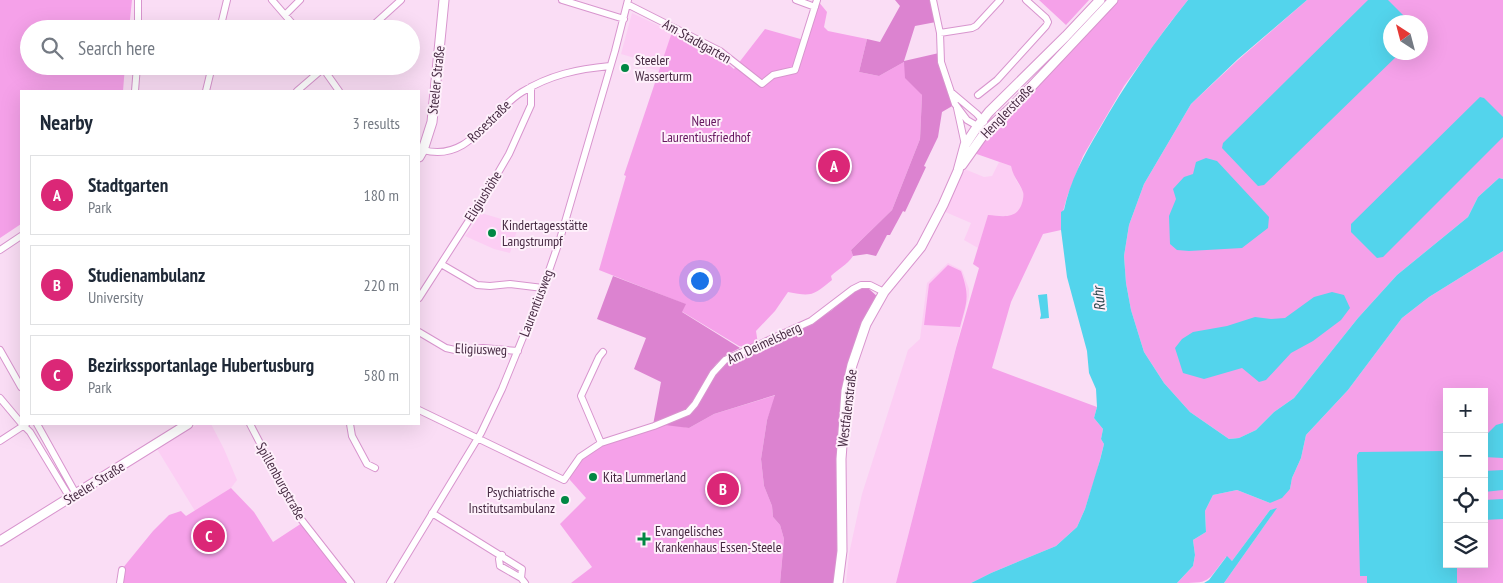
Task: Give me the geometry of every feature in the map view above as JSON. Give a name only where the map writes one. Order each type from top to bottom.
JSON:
[{"type":"main road","name":"Steeler Straße","points":[[421,154],[432,122],[444,0]]},
{"type":"main road","name":"Henglerstraße","points":[[958,171],[966,145],[981,118],[1066,36],[1100,0]]},
{"type":"main road","name":"Henglerstraße","points":[[958,171],[986,131],[1016,103],[1113,0]]},
{"type":"main road","name":"Westfalenstraße","points":[[838,583],[842,551],[841,459],[846,391],[860,339],[880,290],[922,247],[958,171]]},
{"type":"main road","name":"Steeler Straße","points":[[0,541],[186,425]]},
{"type":"street","points":[[138,0],[138,20]]},
{"type":"street","points":[[222,20],[227,0]]},
{"type":"street","points":[[272,0],[289,20]]},
{"type":"street","points":[[285,15],[300,0]]},
{"type":"street","points":[[379,20],[401,0]]},
{"type":"street","points":[[562,0],[624,19]]},
{"type":"street","points":[[796,0],[816,3]]},
{"type":"street","points":[[933,0],[940,33],[941,62],[966,145]]},
{"type":"street","points":[[940,33],[976,26],[1000,0]]},
{"type":"street","name":"Henglerstraße","points":[[978,95],[997,80],[1046,26],[1048,22],[1046,18],[1026,0]]},
{"type":"street","name":"Laurentiusweg","points":[[390,583],[482,433],[518,351],[560,238],[628,2]]},
{"type":"street","name":"Am Stadtgarten","points":[[628,2],[712,46],[741,66],[762,84],[773,75],[795,70],[816,3]]},
{"type":"street","name":"Rosestraße","points":[[421,154],[440,151],[467,143],[478,135],[505,105],[531,87],[553,76],[610,66]]},
{"type":"street","points":[[135,90],[136,75]]},
{"type":"street","points":[[206,90],[210,75]]},
{"type":"street","points":[[298,90],[316,75]]},
{"type":"street","points":[[328,75],[337,90]]},
{"type":"street","name":"Eligiushöhe","points":[[420,296],[484,197],[509,154],[531,105],[531,87]]},
{"type":"street","points":[[951,91],[981,118],[986,131]]},
{"type":"street","points":[[956,107],[967,120],[981,118]]},
{"type":"street","points":[[0,250],[20,237]]},
{"type":"street","points":[[441,264],[477,285],[510,284],[543,288]]},
{"type":"street","name":"Am Deimelsberg","points":[[420,410],[564,480],[580,457],[601,443],[688,412],[695,404],[712,373],[725,360],[811,321],[852,289],[861,285],[870,285],[880,290]]},
{"type":"street","name":"Eligiusweg","points":[[420,333],[446,348],[455,350],[483,348],[518,351]]},
{"type":"street","points":[[0,350],[20,384]]},
{"type":"street","points":[[601,443],[581,396],[603,352]]},
{"type":"street","points":[[0,398],[20,421]]},
{"type":"street","points":[[0,441],[22,425]]},
{"type":"street","points":[[24,425],[73,496]]},
{"type":"street","points":[[38,425],[73,496]]},
{"type":"street","name":"Spillenburgstraße","points":[[251,425],[297,514],[351,583]]},
{"type":"street","points":[[350,425],[352,436],[367,464],[375,468]]},
{"type":"street","points":[[432,513],[522,569],[523,580]]},
{"type":"street","points":[[120,583],[122,570]]},
{"type":"shaded area","points":[[895,0],[932,0],[936,22],[915,26],[904,61],[939,53],[954,105],[942,112],[938,137],[924,166],[926,167],[905,212],[903,211],[890,235],[887,235],[876,256],[867,254],[853,256],[851,250],[892,210],[920,139],[922,95],[905,78],[904,62],[879,76],[859,72],[867,39],[880,42],[900,6]]},
{"type":"shaded area","points":[[632,13],[672,32],[660,71],[641,66],[642,60],[621,54]]},
{"type":"shaded area","points":[[999,162],[1011,166],[1024,196],[1020,210],[1014,215],[1008,217],[988,216],[978,248],[964,240],[971,223],[943,211],[962,168],[984,177],[992,176]]},
{"type":"shaded area","name":"Kindertagesstätte Langstrumpf","points":[[481,213],[519,224],[510,253],[494,249],[465,236]]},
{"type":"shaded area","points":[[948,263],[962,270],[969,289],[969,296],[896,583],[846,583],[849,554],[862,494],[908,350],[920,339],[927,283]]},
{"type":"shaded area","points":[[613,276],[686,304],[682,312],[740,348],[726,355],[716,364],[690,405],[684,411],[653,425],[661,382],[634,369],[646,338],[597,319]]},
{"type":"shaded area","points":[[857,288],[868,288],[880,299],[846,391],[838,583],[780,583],[784,539],[780,525],[773,517],[772,506],[764,486],[761,459],[767,420],[775,395],[714,414],[689,428],[665,425],[664,423],[682,417],[719,368],[730,360],[814,322],[832,310]]},
{"type":"shaded area","points":[[196,425],[212,425],[237,480],[231,488],[195,511],[157,449]]},
{"type":"green space","points":[[0,0],[132,0],[130,20],[20,20],[20,75],[124,75],[123,90],[20,90],[20,225],[0,238]]},
{"type":"green space","points":[[1039,0],[1089,0],[1066,25]]},
{"type":"green space","points":[[1115,0],[1188,0],[1124,86],[1083,156],[1067,197],[1061,219],[1061,230],[1043,234],[1011,302],[992,368],[1097,407],[1094,418],[1103,429],[1101,439],[1104,444],[1085,509],[1077,527],[1056,546],[971,583],[896,583],[956,348],[979,268],[973,264],[988,215],[1013,215],[1020,208],[1023,199],[1023,192],[1011,166],[971,152]]},
{"type":"green space","points":[[1307,0],[1503,0],[1503,179],[1499,178],[1478,197],[1468,217],[1397,275],[1358,318],[1294,398],[1274,412],[1256,430],[1239,438],[1229,439],[1190,412],[1164,383],[1144,352],[1131,310],[1126,283],[1124,256],[1129,225],[1144,184],[1191,104]]},
{"type":"green space","name":"Neuer Laurentiusfriedhof","points":[[818,1],[827,12],[824,27],[828,31],[867,39],[859,72],[879,76],[904,62],[922,95],[920,139],[892,210],[851,250],[853,256],[851,259],[831,276],[832,280],[816,292],[802,294],[788,292],[775,311],[756,331],[758,344],[749,348],[739,346],[681,311],[685,304],[599,270],[626,176],[624,175],[672,32],[716,54],[734,69],[765,29],[804,40]]},
{"type":"green space","points":[[1503,251],[1503,583],[1224,583],[1276,509],[1270,510],[1232,561],[1226,557],[1207,580],[1196,583],[1177,583],[1193,566],[1195,555],[1193,540],[1206,532],[1205,511],[1213,495],[1237,490],[1270,503],[1290,489],[1292,478],[1301,458],[1306,435],[1348,390],[1402,318],[1429,297]]},
{"type":"green space","points":[[948,265],[961,271],[966,287],[966,305],[960,327],[924,325],[929,284]]},
{"type":"green space","points":[[776,395],[767,420],[761,459],[764,486],[772,506],[773,517],[780,525],[784,539],[780,583],[571,583],[592,567],[560,524],[586,498],[570,480],[574,468],[582,460],[602,446],[664,423],[689,428],[714,414]]},
{"type":"green space","points":[[231,488],[254,512],[273,542],[302,523],[348,583],[121,583],[122,569],[153,531],[169,515],[181,511],[186,516]]},
{"type":"water","name":"Ruhr","points":[[1188,0],[1307,0],[1238,59],[1191,104],[1144,184],[1129,225],[1124,256],[1126,283],[1131,310],[1144,352],[1164,383],[1190,412],[1229,439],[1239,438],[1256,430],[1274,412],[1294,398],[1358,318],[1397,275],[1468,217],[1478,197],[1499,178],[1503,179],[1503,251],[1429,297],[1402,318],[1348,390],[1306,435],[1301,458],[1292,478],[1290,489],[1282,498],[1270,503],[1237,490],[1213,495],[1205,511],[1206,532],[1193,540],[1195,555],[1193,566],[1177,583],[971,583],[1056,546],[1077,527],[1085,509],[1104,444],[1101,439],[1103,429],[1094,418],[1097,407],[1096,389],[1089,373],[1087,351],[1067,277],[1061,230],[1061,212],[1064,210],[1078,168],[1119,96]]},
{"type":"water","points":[[1368,0],[1388,0],[1403,15],[1383,15],[1383,60],[1393,60],[1264,185],[1258,186],[1222,148],[1223,143]]},
{"type":"water","points":[[1480,97],[1484,98],[1503,117],[1503,137],[1383,257],[1377,258],[1351,232],[1351,224]]},
{"type":"water","points":[[1206,158],[1217,161],[1269,217],[1268,228],[1242,248],[1189,251],[1177,250],[1170,244],[1169,216],[1176,199],[1173,189],[1184,177],[1193,174],[1196,162]]},
{"type":"water","points":[[1332,292],[1344,295],[1350,308],[1341,320],[1313,341],[1291,353],[1266,380],[1259,382],[1242,368],[1204,379],[1183,373],[1175,348],[1182,339],[1193,332],[1227,326],[1255,317],[1285,318],[1314,297]]},
{"type":"water","points":[[1047,294],[1049,318],[1040,319],[1038,295]]},
{"type":"water","points":[[1503,423],[1503,458],[1488,457],[1488,433],[1496,425]]},
{"type":"water","points":[[1443,451],[1443,568],[1457,568],[1457,583],[1367,583],[1367,576],[1360,576],[1357,455],[1359,452]]},
{"type":"water","points":[[1503,470],[1503,490],[1488,492],[1488,471]]},
{"type":"water","points":[[1503,499],[1503,519],[1488,520],[1488,500]]},
{"type":"water","points":[[1277,508],[1224,583],[1204,583],[1209,580],[1227,556],[1232,561],[1270,510]]},
{"type":"place","name":"Steeler Wasserturm","points":[[625,68]]},
{"type":"place","name":"Stadtgarten","points":[[834,166]]},
{"type":"place","name":"Kindertagesstätte Langstrumpf","points":[[492,233]]},
{"type":"place","name":"Kita Lummerland","points":[[593,477]]},
{"type":"place","name":"Studienambulanz","points":[[723,489]]},
{"type":"place","name":"Psychiatrische Institutsambulanz","points":[[565,500]]},
{"type":"place","name":"Bezirkssportanlage Hubertusburg","points":[[209,536]]},
{"type":"place","name":"Evangelisches Krankenhaus Essen-Steele","points":[[644,539]]}]
